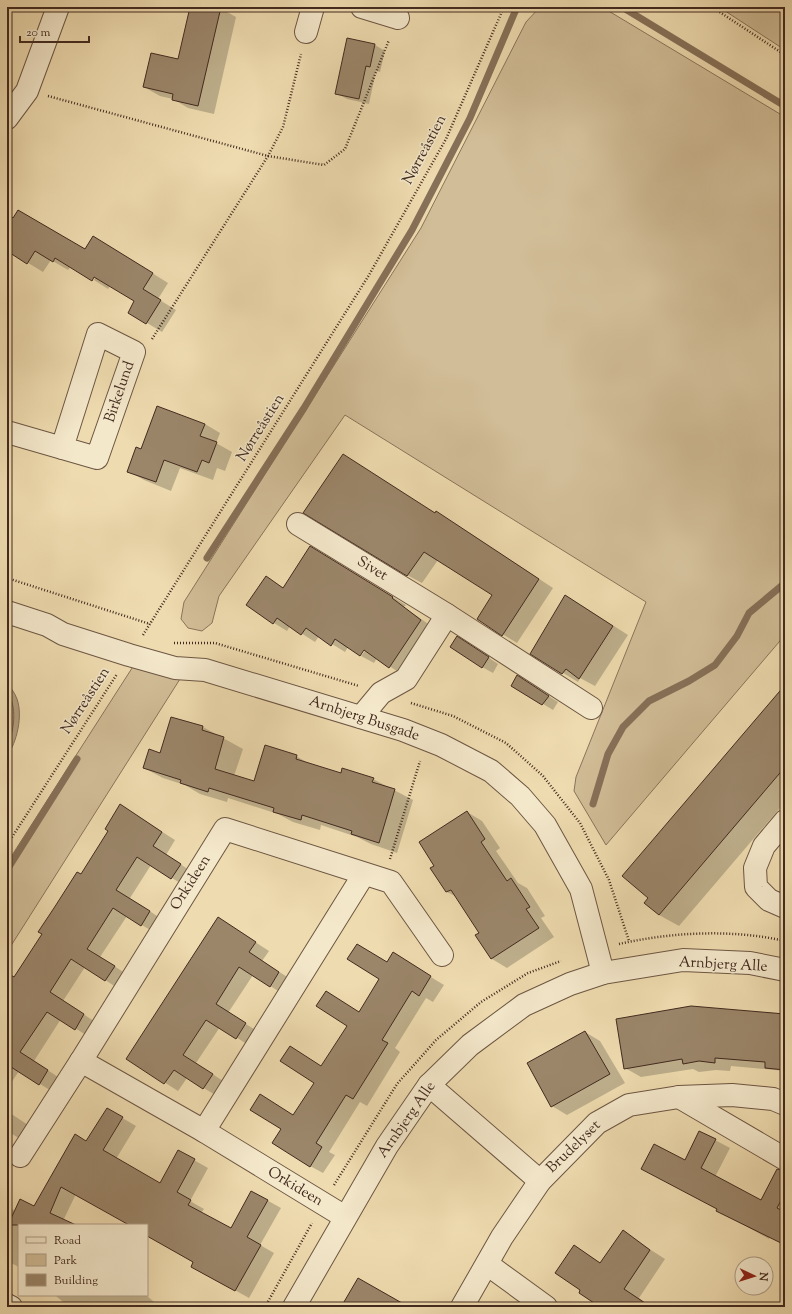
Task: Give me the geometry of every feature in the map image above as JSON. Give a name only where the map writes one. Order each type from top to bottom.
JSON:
[{"type":"street","points":[[7,118],[27,91],[58,7]]},
{"type":"street","points":[[306,32],[313,7]]},
{"type":"street","points":[[362,7],[398,18]]},
{"type":"street","name":"Birkelund","points":[[7,432],[62,448],[97,458],[134,352],[98,334],[62,448]]},
{"type":"street","name":"Sivet","points":[[298,524],[447,615],[591,708]]},
{"type":"street","name":"Arnbjerg Busgade","points":[[7,612],[47,625],[63,634],[129,655],[175,668],[205,670],[361,717],[426,739],[491,771],[520,796],[545,825],[581,889],[603,973]]},
{"type":"street","points":[[361,717],[381,693],[406,679],[447,615]]},
{"type":"street","points":[[785,821],[764,846],[755,868],[756,887],[769,900],[785,907]]},
{"type":"street","name":"Orkideen","points":[[20,1156],[81,1061],[225,829],[391,882],[442,955]]},
{"type":"street","points":[[204,1131],[373,877]]},
{"type":"street","name":"Arnbjerg Alle","points":[[294,1307],[387,1146],[430,1085],[470,1045],[524,1005],[570,984],[603,973],[683,960],[750,964],[785,970]]},
{"type":"street","name":"Orkideen","points":[[81,1061],[204,1131],[346,1217]]},
{"type":"street","name":"Brudelyset","points":[[430,1085],[540,1181]]},
{"type":"street","name":"Brudelyset","points":[[462,1307],[487,1264],[540,1181],[597,1123],[629,1105],[679,1097],[732,1095],[773,1099],[785,1104]]},
{"type":"street","points":[[679,1097],[785,1159]]},
{"type":"street","points":[[487,1264],[546,1307]]},
{"type":"street","points":[[7,1305],[11,1307]]},
{"type":"path","name":"Nørreåstien","points":[[7,845],[150,624],[369,275],[446,139],[504,7]]},
{"type":"path","points":[[712,7],[785,55]]},
{"type":"path","points":[[27,91],[268,156],[324,165],[345,149],[398,18]]},
{"type":"path","points":[[134,352],[147,347],[268,156],[283,127],[306,32]]},
{"type":"path","points":[[7,578],[150,624]]},
{"type":"path","points":[[373,877],[426,739]]},
{"type":"green space","points":[[540,7],[602,7],[785,117],[785,635],[606,845],[574,791],[576,777],[646,602],[345,415],[219,596],[212,623],[202,631],[188,628],[181,619],[184,602],[421,228],[526,22]]},
{"type":"green space","points":[[719,7],[785,7],[785,50]]},
{"type":"green space","points":[[134,665],[180,679],[7,952],[7,863]]},
{"type":"water","points":[[7,682],[14,692],[19,706],[19,721],[14,744],[7,756]]},
{"type":"building","points":[[190,7],[221,7],[198,106],[172,100],[173,94],[143,87],[151,53],[178,59]]},
{"type":"building","points":[[347,38],[375,44],[370,67],[366,66],[359,99],[335,94]]},
{"type":"building","points":[[18,210],[85,249],[93,236],[153,273],[143,289],[161,300],[146,324],[128,313],[134,301],[94,277],[92,281],[55,258],[53,262],[35,251],[27,264],[7,251],[7,214],[13,218]]},
{"type":"building","points":[[157,406],[205,424],[200,436],[217,442],[209,463],[202,460],[197,472],[164,460],[156,482],[127,472],[136,447],[141,449]]},
{"type":"building","points":[[343,454],[435,513],[436,511],[539,579],[502,636],[477,619],[492,595],[424,552],[407,576],[303,513]]},
{"type":"building","points":[[310,546],[393,597],[392,598],[421,620],[389,668],[364,650],[360,656],[335,639],[331,646],[306,628],[301,635],[277,618],[273,624],[246,605],[266,576],[283,588]]},
{"type":"building","points":[[565,595],[613,626],[579,679],[566,669],[562,674],[530,654]]},
{"type":"building","points":[[457,636],[489,657],[482,668],[450,647]]},
{"type":"building","points":[[517,675],[549,696],[542,705],[511,686]]},
{"type":"building","points":[[785,685],[785,767],[659,915],[644,903],[648,898],[622,876]]},
{"type":"building","points":[[171,717],[203,726],[202,730],[224,737],[215,769],[254,781],[265,745],[297,755],[296,759],[341,773],[342,768],[374,778],[372,782],[395,789],[379,843],[351,834],[352,831],[302,815],[301,820],[273,812],[274,808],[209,788],[208,792],[180,783],[181,780],[143,768],[149,749],[160,753]]},
{"type":"building","points":[[120,804],[162,832],[153,846],[181,864],[171,879],[137,857],[116,890],[150,911],[141,926],[113,908],[87,949],[115,966],[105,981],[71,959],[50,992],[84,1014],[75,1030],[47,1012],[20,1052],[48,1070],[39,1085],[11,1067],[7,1073],[7,973],[14,977],[42,934],[38,932],[77,872],[81,874],[108,831],[105,829]]},
{"type":"building","points":[[467,811],[485,839],[481,842],[507,881],[511,878],[530,907],[526,909],[539,928],[491,959],[475,935],[479,933],[451,890],[446,892],[430,868],[434,866],[419,842]]},
{"type":"building","points":[[218,917],[256,942],[249,952],[279,972],[270,987],[239,967],[216,1004],[246,1023],[236,1039],[206,1020],[183,1055],[213,1074],[203,1089],[174,1070],[164,1084],[126,1059]]},
{"type":"building","points":[[357,944],[387,962],[393,952],[431,976],[419,996],[412,991],[382,1040],[388,1043],[353,1099],[346,1095],[316,1143],[322,1147],[310,1167],[272,1143],[281,1129],[250,1110],[260,1094],[293,1115],[314,1083],[280,1061],[290,1046],[321,1066],[347,1026],[316,1006],[326,991],[359,1012],[379,979],[347,959]]},
{"type":"building","points":[[691,1006],[785,1014],[785,1070],[765,1068],[765,1062],[715,1058],[715,1063],[699,1061],[683,1064],[682,1059],[624,1069],[616,1019]]},
{"type":"building","points":[[585,1031],[610,1074],[551,1107],[527,1063]]},
{"type":"building","points":[[107,1108],[123,1117],[103,1150],[160,1183],[178,1150],[195,1159],[177,1192],[191,1200],[188,1205],[231,1228],[251,1191],[268,1200],[247,1237],[261,1245],[235,1291],[191,1267],[193,1262],[148,1237],[148,1224],[127,1224],[61,1187],[50,1213],[74,1224],[8,1225],[20,1199],[34,1206],[75,1134],[86,1141]]},
{"type":"building","points":[[699,1131],[716,1139],[701,1168],[761,1200],[777,1169],[785,1171],[785,1193],[777,1208],[785,1212],[785,1245],[716,1211],[717,1209],[641,1169],[654,1144],[685,1160]]},
{"type":"building","points":[[623,1230],[650,1250],[624,1289],[651,1307],[600,1307],[579,1293],[580,1290],[555,1273],[574,1245],[600,1263]]},
{"type":"building","points":[[358,1278],[409,1307],[341,1307]]},
{"type":"waterway","points":[[207,558],[304,408],[412,230],[470,118],[517,7]]},
{"type":"waterway","points":[[622,7],[785,106]]},
{"type":"waterway","points":[[593,804],[608,754],[623,727],[649,701],[689,681],[715,665],[737,636],[749,613],[785,583]]},
{"type":"waterway","points":[[7,870],[77,759]]}]
